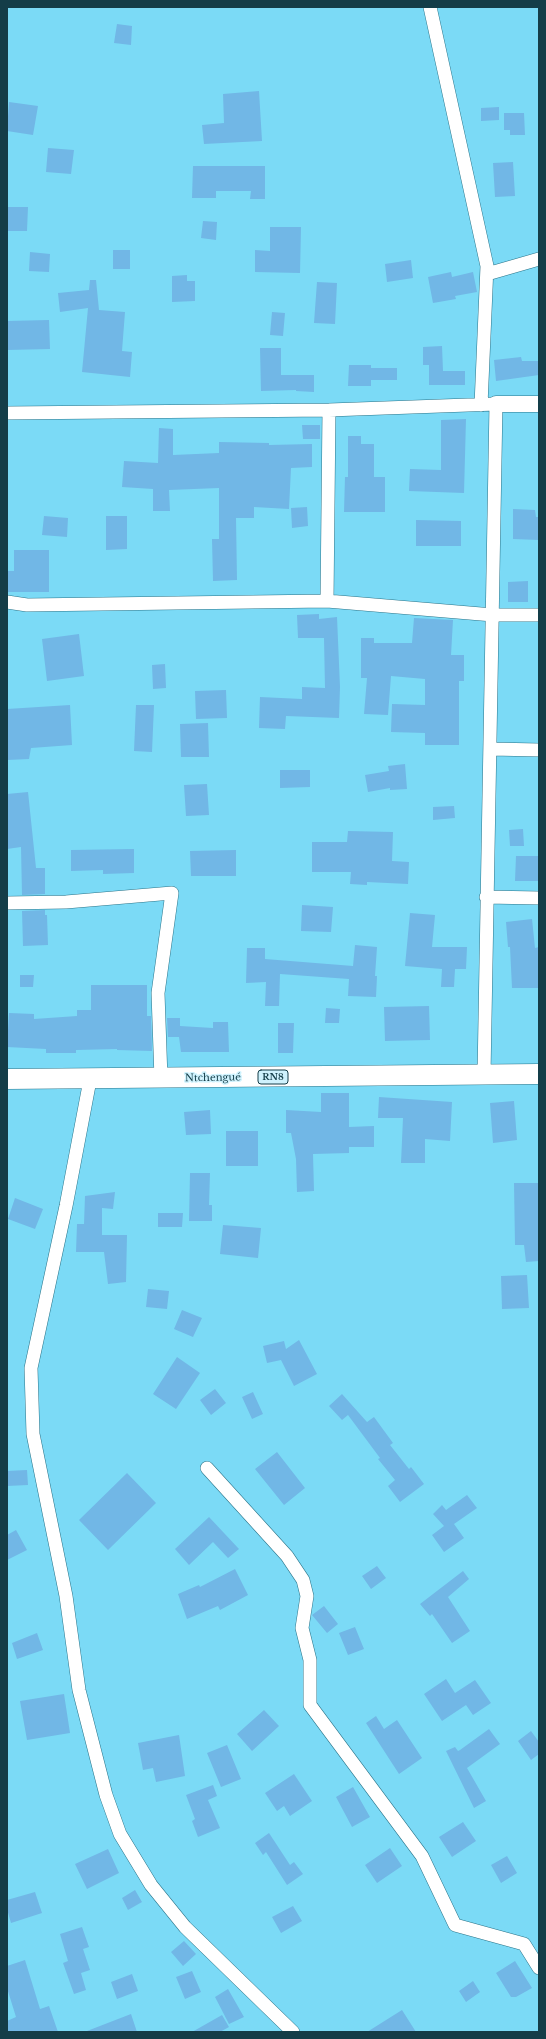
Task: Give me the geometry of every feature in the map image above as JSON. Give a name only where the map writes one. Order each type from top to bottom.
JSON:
[{"type":"main road","name":"Ntchengué","points":[[7,1080],[539,1074]]},
{"type":"street","points":[[430,7],[487,274],[494,615],[486,898],[484,1075]]},
{"type":"street","points":[[487,274],[539,259]]},
{"type":"street","points":[[7,413],[329,410],[539,404]]},
{"type":"street","points":[[327,601],[329,410]]},
{"type":"street","points":[[7,602],[27,604],[327,601],[494,615],[539,615]]},
{"type":"street","points":[[491,749],[539,750]]},
{"type":"street","points":[[7,903],[66,902],[172,893],[158,993],[161,1079]]},
{"type":"street","points":[[486,898],[539,898]]},
{"type":"street","points":[[90,1080],[66,1206],[31,1368],[33,1434],[66,1596],[79,1690],[106,1795],[120,1834],[151,1885],[185,1927],[293,2032]]},
{"type":"street","points":[[207,1468],[287,1556],[303,1580],[307,1596],[302,1628],[310,1660],[310,1705],[422,1856],[455,1925],[524,1944],[539,1968]]},
{"type":"building","points":[[117,24],[132,26],[131,45],[114,43]]},
{"type":"building","points":[[259,91],[262,141],[204,144],[202,125],[224,123],[223,94]]},
{"type":"building","points":[[9,102],[38,106],[33,135],[7,131]]},
{"type":"building","points":[[499,107],[499,120],[481,121],[481,108]]},
{"type":"building","points":[[504,113],[524,113],[525,135],[510,135],[510,130],[504,130]]},
{"type":"building","points":[[48,148],[74,150],[71,174],[46,172]]},
{"type":"building","points":[[513,162],[515,196],[495,197],[493,163]]},
{"type":"building","points":[[193,166],[265,166],[265,199],[250,199],[251,191],[216,191],[216,198],[192,198]]},
{"type":"building","points":[[7,207],[28,207],[27,231],[7,231]]},
{"type":"building","points":[[203,221],[217,222],[216,240],[201,238]]},
{"type":"building","points":[[270,227],[301,227],[300,273],[255,272],[255,250],[270,251]]},
{"type":"building","points":[[113,250],[130,250],[130,269],[113,269]]},
{"type":"building","points":[[30,252],[50,254],[49,272],[29,271]]},
{"type":"building","points":[[411,260],[413,278],[387,282],[385,264]]},
{"type":"building","points":[[451,272],[452,277],[473,272],[477,292],[455,296],[456,299],[433,303],[428,277]]},
{"type":"building","points":[[187,275],[187,281],[195,281],[195,301],[172,302],[172,276]]},
{"type":"building","points":[[90,280],[96,280],[99,310],[125,312],[122,351],[132,352],[130,377],[82,372],[88,308],[60,312],[58,293],[89,290]]},
{"type":"building","points":[[317,282],[337,283],[335,324],[314,323]]},
{"type":"building","points":[[272,312],[285,313],[283,336],[270,335]]},
{"type":"building","points":[[49,320],[50,349],[7,350],[7,321]]},
{"type":"building","points":[[442,346],[443,371],[465,371],[465,385],[429,385],[429,365],[423,365],[423,347]]},
{"type":"building","points":[[260,348],[281,348],[281,375],[314,375],[314,392],[296,390],[261,391]]},
{"type":"building","points":[[521,357],[522,361],[539,361],[539,375],[496,381],[494,360]]},
{"type":"building","points":[[349,365],[371,365],[371,368],[397,368],[397,380],[371,380],[371,386],[348,386]]},
{"type":"building","points":[[466,419],[464,493],[409,491],[410,469],[441,470],[441,420]]},
{"type":"building","points":[[302,425],[320,425],[320,439],[303,439]]},
{"type":"building","points":[[159,428],[173,429],[173,455],[219,453],[219,442],[269,443],[269,445],[312,444],[312,467],[291,468],[289,509],[254,507],[254,518],[236,518],[237,580],[213,581],[212,539],[219,539],[219,488],[169,490],[170,511],[153,511],[153,489],[122,487],[124,461],[158,463]]},
{"type":"building","points":[[348,436],[361,436],[361,444],[374,444],[374,477],[385,477],[385,512],[344,512],[345,477],[348,477]]},
{"type":"building","points":[[307,507],[308,526],[292,528],[291,508]]},
{"type":"building","points":[[513,509],[535,510],[536,517],[539,517],[539,540],[513,539]]},
{"type":"building","points":[[44,516],[68,518],[67,537],[42,535]]},
{"type":"building","points":[[106,516],[127,516],[127,549],[106,550]]},
{"type":"building","points":[[416,520],[461,521],[461,546],[416,546]]},
{"type":"building","points":[[14,550],[49,550],[49,592],[7,592],[7,571],[14,571]]},
{"type":"building","points":[[528,581],[528,602],[508,602],[508,582]]},
{"type":"building","points":[[319,614],[319,619],[337,617],[340,687],[339,718],[286,716],[285,729],[259,728],[260,697],[302,699],[302,687],[325,688],[324,638],[298,638],[297,615]]},
{"type":"building","points":[[414,618],[453,620],[451,655],[464,655],[464,681],[459,681],[459,745],[425,745],[425,733],[391,732],[392,704],[425,705],[425,679],[391,676],[388,715],[364,714],[367,678],[361,678],[361,638],[374,638],[374,643],[412,643]]},
{"type":"building","points":[[79,634],[84,676],[47,681],[42,639]]},
{"type":"building","points":[[165,664],[166,688],[153,689],[152,665]]},
{"type":"building","points":[[226,690],[227,718],[196,719],[195,691]]},
{"type":"building","points":[[70,705],[72,745],[31,748],[29,759],[7,760],[7,709]]},
{"type":"building","points":[[136,705],[154,705],[152,752],[134,751]]},
{"type":"building","points":[[208,723],[209,757],[181,757],[180,724]]},
{"type":"building","points":[[405,764],[407,789],[390,790],[390,788],[368,792],[365,775],[389,771],[388,766]]},
{"type":"building","points":[[280,770],[310,770],[310,787],[280,788]]},
{"type":"building","points":[[207,784],[209,815],[186,816],[184,785]]},
{"type":"building","points":[[28,792],[36,868],[45,868],[45,894],[22,895],[21,847],[7,849],[7,794]]},
{"type":"building","points":[[454,806],[455,818],[433,820],[433,807]]},
{"type":"building","points":[[523,829],[524,846],[510,846],[509,830]]},
{"type":"building","points":[[348,831],[393,832],[392,861],[409,862],[408,884],[367,882],[367,885],[350,884],[351,872],[312,872],[312,842],[347,842]]},
{"type":"building","points":[[134,849],[134,873],[103,874],[103,870],[71,871],[71,850]]},
{"type":"building","points":[[236,850],[236,876],[191,876],[190,851]]},
{"type":"building","points":[[516,856],[539,856],[539,881],[515,881]]},
{"type":"building","points":[[302,905],[333,907],[331,932],[301,931]]},
{"type":"building","points":[[45,910],[45,915],[47,915],[48,945],[23,946],[22,911]]},
{"type":"building","points":[[410,913],[435,915],[432,947],[467,947],[466,969],[455,969],[454,987],[441,987],[442,969],[405,966]]},
{"type":"building","points":[[532,919],[535,948],[539,947],[539,988],[512,988],[510,947],[508,947],[506,922]]},
{"type":"building","points":[[355,945],[377,947],[375,976],[377,976],[376,997],[348,996],[349,979],[280,974],[279,1006],[265,1006],[266,982],[246,983],[247,948],[265,948],[265,959],[353,966]]},
{"type":"building","points":[[20,975],[34,975],[33,987],[20,987]]},
{"type":"building","points":[[91,985],[147,985],[147,1016],[151,1016],[152,1051],[117,1049],[76,1050],[76,1053],[46,1053],[46,1049],[7,1047],[9,1013],[34,1014],[34,1019],[77,1016],[77,1010],[91,1010]]},
{"type":"building","points":[[429,1006],[430,1040],[385,1041],[384,1007]]},
{"type":"building","points":[[326,1008],[340,1009],[339,1023],[325,1023]]},
{"type":"building","points":[[167,1018],[180,1018],[180,1026],[213,1028],[213,1022],[228,1022],[229,1052],[181,1052],[179,1037],[168,1037]]},
{"type":"building","points":[[278,1023],[294,1023],[293,1053],[278,1053]]},
{"type":"building","points":[[321,1093],[349,1093],[349,1127],[374,1126],[374,1147],[349,1147],[349,1153],[313,1154],[314,1191],[297,1192],[296,1159],[291,1133],[286,1133],[286,1110],[321,1112]]},
{"type":"building","points":[[379,1097],[452,1102],[450,1141],[425,1139],[425,1163],[401,1163],[403,1118],[378,1118]]},
{"type":"building","points":[[514,1101],[517,1140],[493,1143],[490,1103]]},
{"type":"building","points":[[210,1110],[211,1134],[186,1135],[184,1112]]},
{"type":"building","points":[[226,1131],[258,1131],[258,1166],[226,1166]]},
{"type":"building","points":[[190,1173],[210,1173],[209,1205],[212,1205],[212,1221],[189,1221]]},
{"type":"building","points":[[514,1183],[538,1183],[539,1261],[526,1262],[524,1245],[515,1245]]},
{"type":"building","points":[[115,1192],[113,1209],[102,1208],[102,1235],[127,1235],[126,1282],[108,1284],[104,1252],[76,1252],[77,1224],[84,1224],[85,1196]]},
{"type":"building","points":[[15,1198],[43,1209],[35,1229],[8,1219]]},
{"type":"building","points":[[158,1213],[183,1213],[182,1227],[158,1227]]},
{"type":"building","points":[[223,1225],[261,1228],[258,1258],[220,1254]]},
{"type":"building","points":[[527,1275],[529,1308],[502,1309],[501,1276]]},
{"type":"building","points":[[148,1289],[169,1291],[167,1309],[146,1307]]},
{"type":"building","points":[[182,1310],[202,1318],[193,1337],[174,1329]]},
{"type":"building","points":[[299,1340],[317,1374],[294,1386],[281,1360],[267,1363],[263,1346],[284,1341],[286,1349]]},
{"type":"building","points":[[177,1357],[200,1373],[176,1409],[153,1394]]},
{"type":"building","points":[[215,1389],[226,1403],[211,1415],[200,1400]]},
{"type":"building","points":[[253,1392],[263,1414],[252,1419],[242,1397]]},
{"type":"building","points":[[342,1394],[367,1422],[374,1417],[393,1443],[390,1445],[409,1469],[411,1467],[424,1484],[400,1502],[388,1486],[395,1480],[378,1459],[380,1458],[348,1415],[342,1420],[329,1406]]},
{"type":"building","points":[[277,1452],[305,1488],[284,1505],[255,1469]]},
{"type":"building","points":[[27,1470],[28,1485],[7,1486],[7,1471]]},
{"type":"building","points":[[127,1473],[156,1503],[108,1550],[79,1520]]},
{"type":"building","points":[[467,1495],[477,1508],[454,1524],[464,1538],[444,1552],[432,1535],[444,1526],[433,1514],[442,1505],[446,1510]]},
{"type":"building","points":[[209,1517],[239,1549],[228,1558],[213,1542],[189,1565],[175,1549]]},
{"type":"building","points":[[16,1530],[27,1550],[7,1560],[7,1535]]},
{"type":"building","points":[[377,1566],[386,1578],[371,1589],[362,1576]]},
{"type":"building","points":[[235,1569],[248,1595],[220,1610],[218,1606],[187,1619],[178,1594],[199,1585],[200,1587]]},
{"type":"building","points":[[463,1571],[469,1579],[448,1597],[470,1631],[452,1643],[432,1614],[430,1616],[420,1604]]},
{"type":"building","points":[[324,1606],[338,1624],[327,1633],[312,1615]]},
{"type":"building","points":[[355,1627],[364,1649],[348,1655],[339,1633]]},
{"type":"building","points":[[37,1633],[43,1650],[17,1659],[12,1643]]},
{"type":"building","points":[[446,1679],[455,1693],[475,1680],[491,1703],[473,1715],[466,1705],[442,1721],[424,1694]]},
{"type":"building","points":[[64,1694],[70,1733],[27,1740],[20,1701]]},
{"type":"building","points":[[264,1710],[279,1726],[252,1751],[237,1734]]},
{"type":"building","points":[[376,1716],[384,1729],[397,1720],[422,1758],[399,1774],[366,1723]]},
{"type":"building","points":[[489,1729],[500,1744],[467,1768],[486,1801],[474,1808],[446,1751],[455,1747],[458,1751],[460,1750]]},
{"type":"building","points":[[531,1731],[539,1742],[539,1754],[531,1760],[518,1741]]},
{"type":"building","points":[[179,1735],[185,1776],[156,1782],[153,1768],[143,1770],[138,1743]]},
{"type":"building","points":[[227,1745],[241,1779],[221,1787],[207,1753]]},
{"type":"building","points":[[294,1774],[312,1801],[290,1816],[284,1806],[277,1811],[265,1793]]},
{"type":"building","points":[[213,1785],[217,1796],[208,1800],[220,1828],[198,1837],[192,1821],[195,1819],[186,1795]]},
{"type":"building","points":[[353,1787],[370,1817],[352,1827],[336,1797]]},
{"type":"building","points":[[463,1822],[476,1841],[452,1857],[439,1837]]},
{"type":"building","points":[[269,1833],[290,1865],[294,1862],[303,1874],[287,1885],[266,1852],[263,1855],[255,1843]]},
{"type":"building","points":[[390,1848],[402,1866],[377,1883],[365,1865]]},
{"type":"building","points":[[108,1849],[119,1873],[87,1889],[75,1864]]},
{"type":"building","points":[[507,1856],[517,1873],[501,1883],[491,1865]]},
{"type":"building","points":[[135,1890],[142,1902],[128,1910],[122,1898]]},
{"type":"building","points":[[35,1892],[42,1913],[11,1923],[7,1909],[7,1900]]},
{"type":"building","points":[[293,1906],[302,1921],[281,1933],[272,1917]]},
{"type":"building","points":[[82,1927],[89,1947],[83,1949],[90,1970],[81,1973],[86,1990],[74,1994],[63,1963],[68,1961],[60,1934]]},
{"type":"building","points":[[184,1941],[196,1954],[183,1966],[171,1952]]},
{"type":"building","points":[[25,1960],[40,2009],[49,2006],[58,2032],[7,2032],[7,2021],[16,2017],[7,1988],[7,1966]]},
{"type":"building","points":[[515,1961],[532,1988],[516,1997],[511,1997],[496,1973]]},
{"type":"building","points":[[192,1971],[201,1992],[185,1999],[176,1977]]},
{"type":"building","points":[[132,1974],[138,1991],[117,1999],[111,1982]]},
{"type":"building","points":[[473,1981],[480,1992],[466,2002],[459,1991]]},
{"type":"building","points":[[228,1989],[244,2017],[229,2024],[215,1997]]},
{"type":"building","points":[[402,2010],[416,2032],[367,2032]]},
{"type":"building","points":[[131,2014],[137,2032],[87,2031]]},
{"type":"building","points":[[222,2015],[229,2027],[220,2032],[192,2032]]}]
